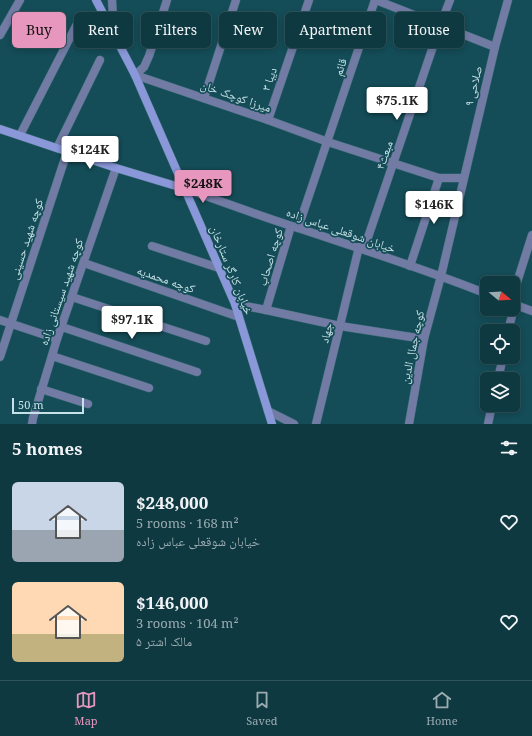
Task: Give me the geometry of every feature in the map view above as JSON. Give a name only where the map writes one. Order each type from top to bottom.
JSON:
[{"type":"street","points":[[0,35],[20,0]]},
{"type":"street","name":"خیابان کارگر ستارخان","points":[[96,0],[102,12]]},
{"type":"street","points":[[112,0],[113,12]]},
{"type":"street","points":[[135,75],[144,67],[149,56],[167,0]]},
{"type":"street","points":[[204,98],[236,0]]},
{"type":"street","name":"دیبا ۳","points":[[268,120],[309,0]]},
{"type":"street","points":[[375,0],[405,12]]},
{"type":"street","name":"قائم","points":[[295,227],[328,142],[375,0]]},
{"type":"street","name":"مبعث۴","points":[[445,12],[450,0]]},
{"type":"street","name":"صلاحی ۹","points":[[441,276],[463,178],[508,0]]},
{"type":"street","points":[[20,135],[74,30]]},
{"type":"street","points":[[464,36],[495,48]]},
{"type":"street","name":"خیابان کارگر ستارخان","points":[[120,48],[135,75],[235,304],[272,424]]},
{"type":"street","name":"مبعث۴","points":[[361,248],[394,164],[433,48]]},
{"type":"street","points":[[57,148],[100,60]]},
{"type":"street","name":"میرزا کوچک خان","points":[[135,75],[394,164],[439,178],[463,178]]},
{"type":"street","points":[[0,129],[116,168],[186,189]]},
{"type":"street","name":"کوچه شهید حسینی","points":[[0,356],[67,152]]},
{"type":"street","name":"کوچه شهید سیستانی زاده","points":[[32,424],[32,418],[57,340],[116,168]]},
{"type":"street","points":[[410,266],[439,178]]},
{"type":"street","name":"خیابان شوقعلی عباس زاده","points":[[186,189],[361,248],[480,291]]},
{"type":"street","name":"کوچه اصحاب","points":[[266,310],[295,227]]},
{"type":"street","points":[[519,276],[532,235]]},
{"type":"street","points":[[152,246],[219,268]]},
{"type":"street","name":"جهاد","points":[[316,424],[361,248]]},
{"type":"street","name":"کوچه محمدیه","points":[[84,263],[239,318]]},
{"type":"street","name":"کوچه جمال الدین","points":[[409,424],[424,339],[441,276]]},
{"type":"street","points":[[72,296],[206,341]]},
{"type":"street","points":[[235,304],[340,326],[424,339]]},
{"type":"street","points":[[520,306],[532,311]]},
{"type":"street","points":[[0,320],[57,340]]},
{"type":"street","points":[[62,327],[197,372]]},
{"type":"street","points":[[52,356],[149,388]]},
{"type":"street","points":[[41,389],[88,404]]},
{"type":"street","points":[[268,411],[294,424]]},
{"type":"street","points":[[488,424],[491,412]]}]
